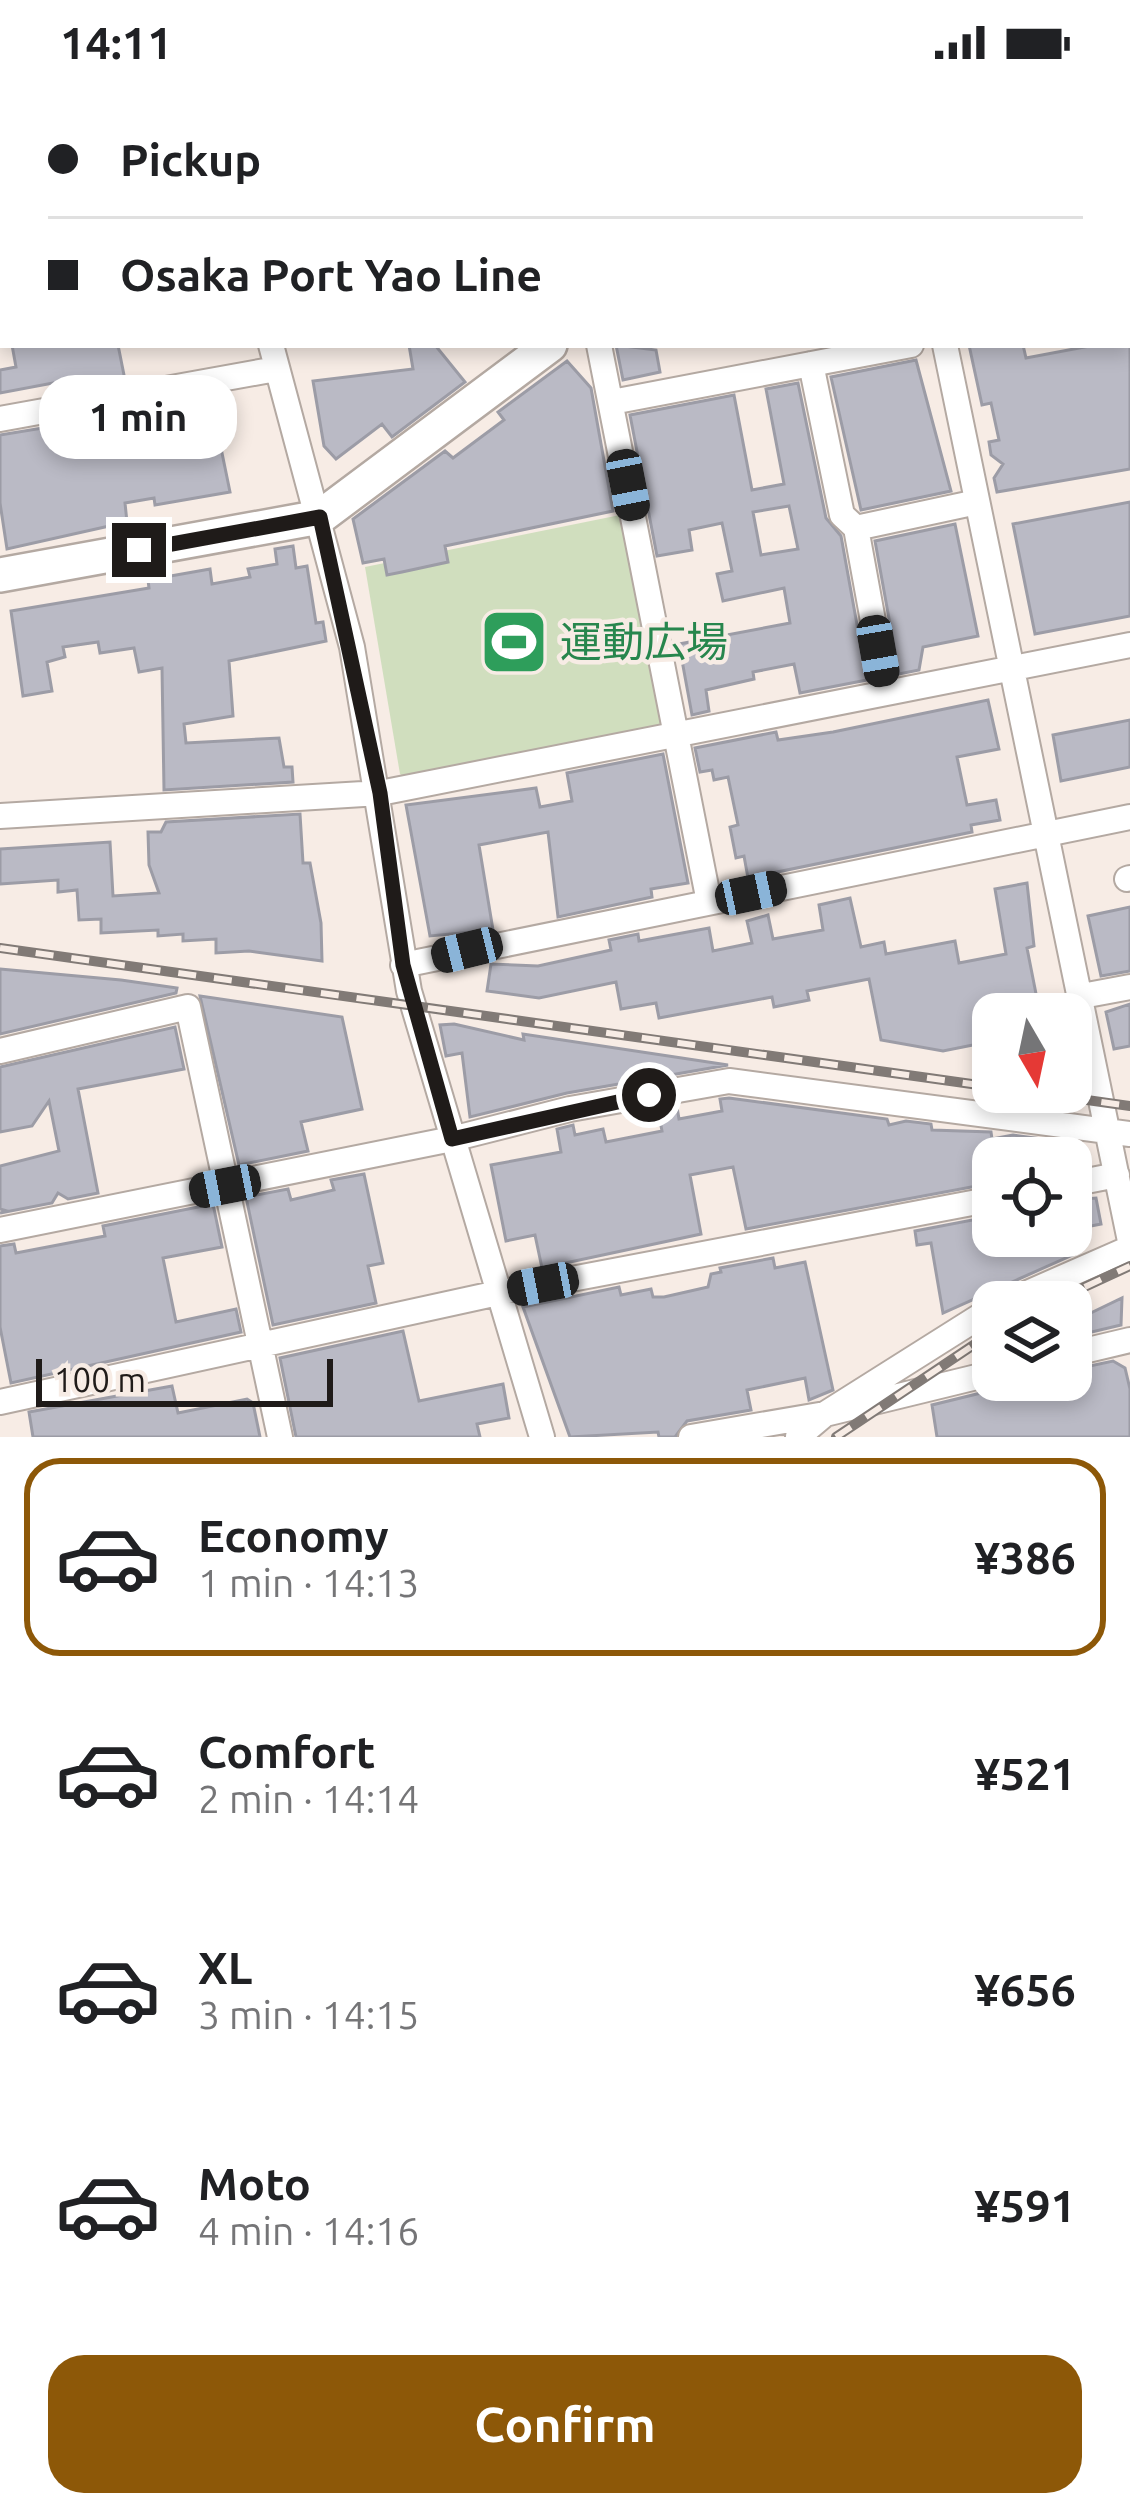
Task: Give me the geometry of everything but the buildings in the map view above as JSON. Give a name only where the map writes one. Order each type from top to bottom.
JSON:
[{"type":"main road","points":[[0,574],[320,517],[546,348]]},
{"type":"street","points":[[600,348],[709,902]]},
{"type":"street","points":[[612,402],[895,348]]},
{"type":"street","points":[[946,348],[1081,993]]},
{"type":"street","points":[[0,418],[273,357],[320,517],[380,793],[403,965],[542,1437]]},
{"type":"street","points":[[811,364],[842,515],[856,527],[886,692]]},
{"type":"street","points":[[856,527],[977,502]]},
{"type":"street","points":[[0,816],[380,793],[1130,645]]},
{"type":"street","points":[[403,965],[1130,817]]},
{"type":"street","points":[[1092,994],[1130,987]]},
{"type":"street","points":[[0,1051],[188,1007],[280,1437]]},
{"type":"street","points":[[1052,1281],[1130,1245],[1117,1175],[1119,1132],[1092,1033]]},
{"type":"street","points":[[0,1230],[452,1139],[569,1109],[729,1081],[1119,1132]]},
{"type":"street","points":[[1092,1180],[1117,1175]]},
{"type":"street","points":[[0,1402],[498,1293],[972,1202]]},
{"type":"street","points":[[798,1437],[824,1414],[972,1321]]},
{"type":"street","points":[[1092,1349],[1130,1340]]},
{"type":"street","points":[[691,1437],[824,1414],[972,1378]]},
{"type":"green space","name":"運動広場","points":[[625,514],[666,717],[656,728],[408,779],[400,774],[365,567]]},
{"type":"railway","points":[[0,948],[972,1084]]},
{"type":"railway","points":[[1092,1101],[1130,1106]]},
{"type":"railway","points":[[1092,1284],[1130,1266]]},
{"type":"railway","points":[[836,1437],[972,1346]]},
{"type":"place","name":"運動広場","points":[[514,642]]},
{"type":"route","points":[[139,550],[320,517],[352,647],[380,793],[403,965],[452,1139],[569,1109],[649,1095]]}]
